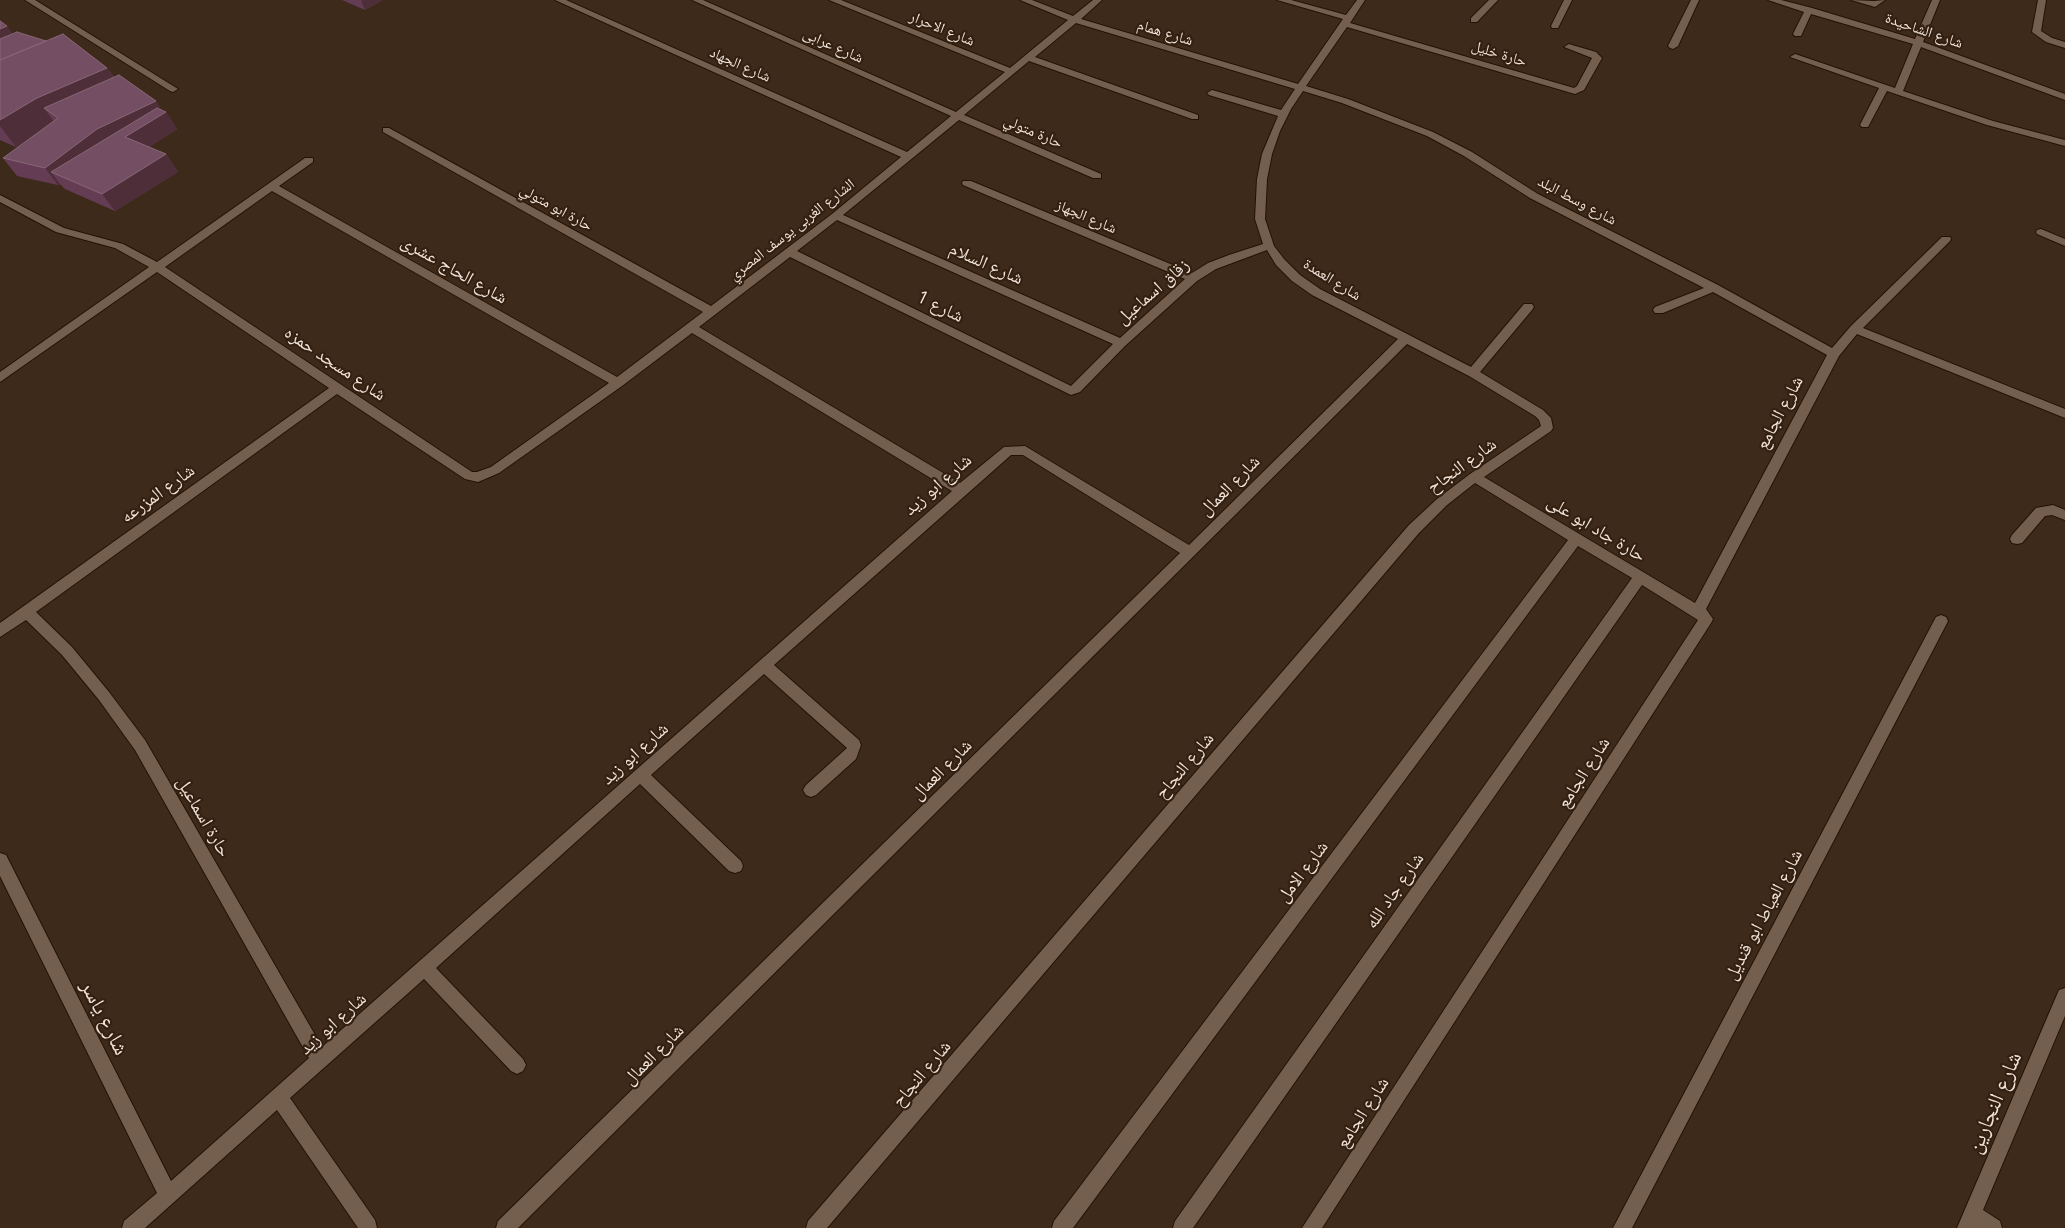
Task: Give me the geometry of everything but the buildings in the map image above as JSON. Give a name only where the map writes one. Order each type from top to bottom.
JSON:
[{"type":"street","points":[[29,0],[173,89]]},
{"type":"street","name":"شارع الجهاد","points":[[559,0],[909,157]]},
{"type":"street","name":"شارع عرابى","points":[[696,0],[958,116]]},
{"type":"street","name":"شارع الاحرار","points":[[833,0],[1012,72]]},
{"type":"street","name":"شارع همام","points":[[1024,0],[1075,20],[1300,88]]},
{"type":"street","name":"الشارع الغربى يوسف المصري","points":[[495,470],[618,384],[836,216],[1098,0]]},
{"type":"street","points":[[1281,0],[1347,21]]},
{"type":"street","name":"شارع العمدة","points":[[1361,0],[1283,114],[1266,154],[1262,179],[1260,219],[1263,232],[1269,246],[1280,262],[1296,278],[1316,292],[1473,373]]},
{"type":"street","points":[[1474,20],[1494,0]]},
{"type":"street","points":[[1555,26],[1568,0]]},
{"type":"street","points":[[1672,46],[1695,0]]},
{"type":"street","name":"شارع الشاحيدة","points":[[1772,0],[1918,42],[2065,97]]},
{"type":"street","points":[[1855,0],[1875,4],[1881,0]]},
{"type":"street","points":[[1898,92],[1936,0]]},
{"type":"street","points":[[2042,0],[2036,29],[2049,40],[2065,44]]},
{"type":"street","points":[[1798,34],[1809,10]]},
{"type":"street","name":"حارة خليل","points":[[1347,21],[1575,91],[1581,88],[1597,58],[1593,54],[1569,47]]},
{"type":"street","points":[[1795,57],[1990,123],[2065,144]]},
{"type":"street","points":[[1029,58],[1194,117]]},
{"type":"street","points":[[1865,125],[1884,87]]},
{"type":"street","name":"شارع وسط البلد","points":[[1300,88],[1388,117],[1449,144],[1534,196],[1714,288],[1834,354]]},
{"type":"street","points":[[1212,93],[1283,114]]},
{"type":"street","name":"حارة متولي","points":[[958,116],[1097,176]]},
{"type":"street","name":"حارة ابو متولي","points":[[386,130],[712,312]]},
{"type":"street","points":[[0,378],[309,160]]},
{"type":"street","name":"شارع الجهاز","points":[[967,183],[1193,278]]},
{"type":"street","name":"شارع الحاج عشرى","points":[[272,186],[618,384]]},
{"type":"street","name":"شارع مسجد حمزه","points":[[0,198],[60,230],[119,246],[157,267],[469,476],[478,477],[495,470]]},
{"type":"street","name":"شارع السلام","points":[[836,216],[1121,343]]},
{"type":"street","points":[[2041,232],[2065,243]]},
{"type":"street","name":"شارع الجامع","points":[[1311,1228],[1706,619],[1699,612],[1699,609],[1834,354],[1855,329],[1946,239]]},
{"type":"street","name":"زقاق اسماعيل","points":[[1076,389],[1121,343],[1193,278],[1233,256],[1269,246]]},
{"type":"street","name":"شارع 1","points":[[789,252],[1066,390],[1076,389]]},
{"type":"street","points":[[1659,310],[1714,288]]},
{"type":"street","points":[[1473,373],[1528,307]]},
{"type":"street","points":[[691,327],[961,490]]},
{"type":"street","points":[[1855,329],[2065,414]]},
{"type":"street","name":"شارع العمال","points":[[506,1228],[1405,339]]},
{"type":"street","name":"شارع النجاح","points":[[815,1228],[1385,561],[1442,502],[1474,477],[1547,428],[1547,423],[1539,413],[1473,373]]},
{"type":"street","name":"شارع المزرعه","points":[[0,631],[338,387]]},
{"type":"street","name":"شارع ابو زيد","points":[[131,1228],[424,966],[1008,450],[1025,450],[1190,552]]},
{"type":"street","name":"حارة جاد ابو على","points":[[1474,477],[1699,612]]},
{"type":"street","points":[[2017,538],[2041,512],[2053,510],[2065,515]]},
{"type":"street","name":"شارع الامل","points":[[1061,1228],[1576,539]]},
{"type":"street","name":"شارع جاد الله","points":[[1182,1228],[1640,578]]},
{"type":"street","name":"حارة اسماعيل","points":[[27,612],[67,651],[104,696],[140,745],[320,1061]]},
{"type":"street","name":"شارع العياط ابو قنديل","points":[[1622,1228],[1941,621]]},
{"type":"street","points":[[764,665],[854,745],[851,754],[811,790]]},
{"type":"street","points":[[641,775],[735,866]]},
{"type":"street","name":"شارع ياسر","points":[[0,860],[168,1195]]},
{"type":"street","points":[[424,966],[517,1065]]},
{"type":"street","name":"شارع النجارين","points":[[1969,1220],[2065,996]]},
{"type":"street","points":[[279,1097],[368,1226]]},
{"type":"street","points":[[1969,1220],[1993,1228]]}]
